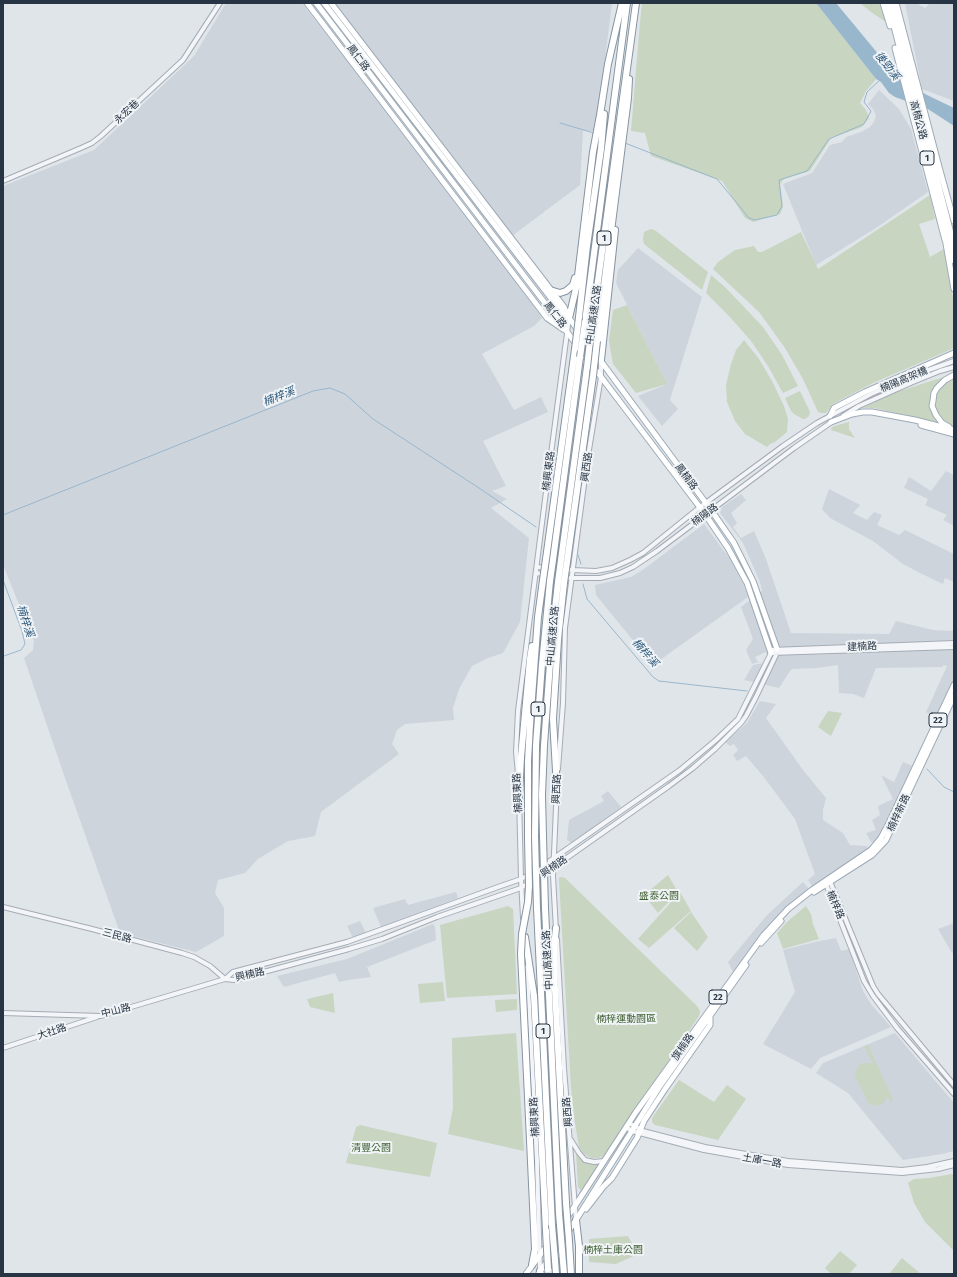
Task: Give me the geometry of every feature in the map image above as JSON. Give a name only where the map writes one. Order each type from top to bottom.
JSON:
[{"type":"highway","points":[[519,797],[530,659],[538,617],[575,349],[608,64],[622,3]]},
{"type":"highway","name":"中山高速公路","points":[[556,1274],[552,1225],[537,908],[531,838],[536,745],[550,581],[627,3]]},
{"type":"highway","points":[[601,360],[615,226],[620,141],[628,98],[631,35],[636,3]]},
{"type":"highway","points":[[569,318],[575,293],[582,245],[591,164],[600,135]]},
{"type":"highway","name":"中山高速公路","points":[[564,1274],[560,1213],[561,1170],[556,1154],[545,908],[542,795],[544,746],[552,636],[561,583],[567,561],[574,460],[591,332],[620,141]]},
{"type":"highway","points":[[567,561],[593,376],[619,171]]},
{"type":"highway","points":[[550,290],[560,292],[566,291],[571,287],[574,281],[582,245]]},
{"type":"highway","points":[[557,788],[553,719],[561,583]]},
{"type":"highway","points":[[532,1265],[535,1248],[521,944],[529,886],[531,838],[529,754],[538,617]]},
{"type":"highway","points":[[556,928],[554,970],[563,1153],[561,1170],[566,1203],[571,1274]]},
{"type":"highway","points":[[525,937],[534,996],[548,1272]]},
{"type":"highway","points":[[576,1220],[579,1246],[579,1274]]},
{"type":"main road","name":"鳳仁路","points":[[307,3],[548,318],[568,332]]},
{"type":"main road","name":"鳳仁路","points":[[316,3],[568,332]]},
{"type":"main road","name":"鳳仁路","points":[[324,3],[560,310],[569,318]]},
{"type":"main road","name":"鳳仁路","points":[[331,3],[564,307],[569,318]]},
{"type":"main road","name":"高楠公路","points":[[883,3],[910,82]]},
{"type":"main road","name":"高楠公路","points":[[888,3],[946,216],[954,261]]},
{"type":"main road","name":"高楠公路","points":[[892,3],[910,82],[946,216],[954,221]]},
{"type":"main road","name":"高楠公路","points":[[896,3],[910,82]]},
{"type":"main road","points":[[946,216],[944,229],[950,242],[954,289]]},
{"type":"main road","points":[[946,216],[954,231],[950,242]]},
{"type":"main road","name":"鳳楠路","points":[[569,318],[712,510],[734,543],[753,581],[777,651]]},
{"type":"main road","name":"鳳楠路","points":[[568,332],[700,507],[728,548],[747,583],[771,652]]},
{"type":"main road","points":[[830,416],[834,408],[865,392],[954,353]]},
{"type":"main road","points":[[954,375],[945,380],[937,388],[933,396],[932,406],[934,413],[940,421],[954,429]]},
{"type":"main road","points":[[831,422],[852,414],[872,412],[954,429]]},
{"type":"main road","points":[[908,419],[915,423],[954,434]]},
{"type":"main road","name":"22","points":[[923,758],[954,685]]},
{"type":"main road","name":"22","points":[[923,758],[954,696]]},
{"type":"main road","name":"楠梓新路","points":[[871,852],[887,828],[923,758]]},
{"type":"main road","name":"旗楠路","points":[[540,1273],[576,1220],[630,1127],[763,936],[788,908],[871,852]]},
{"type":"main road","name":"旗楠路","points":[[526,1274],[575,1206],[604,1161],[660,1086],[762,943],[784,917],[829,881]]},
{"type":"main road","name":"旗楠路","points":[[576,1220],[591,1204],[602,1187],[612,1178],[640,1131],[644,1121],[710,1025],[710,1016]]},
{"type":"street","name":"永宏巷","points":[[3,181],[92,144],[184,60],[220,3]]},
{"type":"street","name":"楠興東路","points":[[540,1273],[534,1114],[521,888],[519,797],[516,752],[518,711],[569,318]]},
{"type":"street","name":"興西路","points":[[576,1220],[564,1068],[553,876],[563,703],[565,628],[572,570],[567,561],[575,550],[587,462],[601,377],[601,360]]},
{"type":"street","name":"楠陽高架橋","points":[[856,401],[920,373],[954,361]]},
{"type":"street","name":"楠陽路","points":[[536,574],[571,578],[600,578],[627,570],[657,551],[831,422],[859,406],[913,382],[954,367]]},
{"type":"street","name":"楠陽路","points":[[537,567],[572,570],[602,570],[625,563],[642,553],[700,507],[783,446],[856,401]]},
{"type":"street","name":"建楠路","points":[[771,652],[954,643]]},
{"type":"street","name":"建楠路","points":[[777,651],[954,647]]},
{"type":"street","name":"興楠路","points":[[225,979],[234,980],[350,949],[382,939],[429,920],[521,888],[554,867],[689,771],[714,749],[741,723],[761,688],[777,651]]},
{"type":"street","name":"興楠路","points":[[225,979],[233,972],[347,942],[521,879],[554,858],[680,770],[716,740],[738,719],[751,696],[771,652]]},
{"type":"street","name":"楠梓路","points":[[829,881],[873,986],[954,1085]]},
{"type":"street","name":"楠梓路","points":[[829,881],[864,981],[873,996],[897,1028],[954,1094]]},
{"type":"street","name":"三民路","points":[[3,907],[182,953],[194,957],[210,966],[225,979]]},
{"type":"street","name":"中山路","points":[[3,1013],[101,1016],[225,979]]},
{"type":"street","name":"大社路","points":[[3,1048],[101,1016]]},
{"type":"street","name":"土庫一路","points":[[630,1127],[704,1150],[788,1165],[902,1172]]},
{"type":"street","points":[[570,1138],[585,1160],[594,1162],[604,1161]]},
{"type":"street","points":[[902,1172],[954,1162]]},
{"type":"street","points":[[902,1172],[938,1169],[954,1165]]},
{"type":"shaded area","points":[[226,3],[302,3],[399,127],[529,298],[542,318],[534,326],[482,354],[514,410],[541,397],[548,412],[483,441],[506,486],[492,491],[507,499],[491,508],[529,538],[520,622],[503,653],[472,666],[459,689],[453,708],[454,720],[405,724],[397,730],[392,744],[399,754],[321,812],[315,836],[288,841],[258,859],[245,873],[218,880],[215,893],[224,908],[224,936],[196,952],[120,933],[24,658],[33,650],[34,641],[3,565],[3,186],[94,150],[194,56]]},
{"type":"shaded area","points":[[334,3],[612,3],[596,131],[583,131],[580,185],[512,236]]},
{"type":"shaded area","points":[[905,3],[916,3],[925,8],[930,3],[954,3],[954,101],[922,89]]},
{"type":"shaded area","points":[[879,90],[899,109],[911,129],[928,192],[876,228],[816,265],[783,184],[812,173],[830,145],[842,142],[846,137],[870,127],[874,122],[876,115],[868,104]]},
{"type":"shaded area","points":[[638,248],[702,297],[670,400],[678,409],[662,426],[638,396],[667,384],[616,283],[618,270]]},
{"type":"shaded area","points":[[946,471],[954,475],[954,526],[943,520],[947,515],[925,505],[928,499],[904,488],[909,477],[931,491]]},
{"type":"shaded area","points":[[829,489],[860,505],[853,513],[867,520],[874,512],[882,515],[877,525],[899,535],[905,530],[954,554],[954,582],[945,578],[943,584],[920,573],[903,564],[873,541],[830,518],[822,509]]},
{"type":"shaded area","points":[[741,494],[746,500],[731,513],[737,523],[733,527],[741,538],[754,531],[766,559],[791,633],[889,634],[896,621],[933,630],[954,631],[954,681],[936,718],[926,712],[947,666],[943,665],[943,667],[876,668],[864,698],[853,694],[839,693],[838,665],[792,669],[779,688],[744,680],[753,665],[764,663],[768,656],[766,652],[755,657],[758,662],[752,664],[746,650],[753,639],[741,607],[762,591],[760,582],[743,543],[720,513],[722,507]]},
{"type":"shaded area","points":[[704,524],[730,559],[748,597],[653,665],[596,595],[595,585],[631,577]]},
{"type":"shaded area","points":[[760,701],[776,704],[766,718],[803,770],[826,798],[823,810],[823,820],[843,833],[850,845],[867,846],[868,850],[813,887],[808,880],[815,874],[795,819],[746,756],[737,761],[733,755],[738,750],[734,744],[730,746],[725,742],[747,723]]},
{"type":"shaded area","points":[[903,762],[913,766],[884,830],[874,842],[871,842],[866,833],[876,830],[872,820],[880,815],[878,806],[893,799],[881,775],[894,782]]},
{"type":"shaded area","points":[[608,791],[621,807],[572,843],[567,840],[569,820],[604,801],[601,796]]},
{"type":"shaded area","points":[[803,882],[809,889],[766,929],[733,972],[728,962],[767,915]]},
{"type":"shaded area","points":[[456,892],[458,898],[381,927],[373,908],[405,899],[408,905]]},
{"type":"shaded area","points":[[360,921],[366,933],[353,938],[347,926]]},
{"type":"shaded area","points":[[954,923],[954,952],[952,953],[938,929]]},
{"type":"shaded area","points":[[433,924],[435,927],[436,940],[367,967],[371,977],[339,982],[335,973],[284,987],[277,976],[347,959]]},
{"type":"shaded area","points":[[836,938],[841,951],[849,949],[863,991],[871,1004],[891,1027],[820,1058],[811,1069],[763,1044],[795,992],[783,950]]},
{"type":"shaded area","points":[[895,1033],[954,1103],[954,1151],[903,1160],[848,1093],[816,1073],[823,1063]]},
{"type":"green space","points":[[642,3],[816,3],[876,79],[866,91],[860,103],[866,110],[869,118],[862,127],[831,138],[810,171],[784,179],[780,184],[783,207],[780,214],[753,222],[745,218],[722,181],[651,156],[645,133],[631,131]]},
{"type":"green space","points":[[860,3],[880,3],[886,22],[871,12]]},
{"type":"green space","points":[[930,195],[935,219],[919,224],[930,257],[944,249],[954,303],[954,347],[873,383],[833,404],[826,413],[818,412],[803,379],[785,348],[759,312],[713,269],[718,262],[735,250],[754,246],[758,252],[762,252],[801,232],[818,269]]},
{"type":"green space","points":[[652,229],[708,272],[702,290],[644,244],[644,232]]},
{"type":"green space","points":[[711,275],[726,288],[763,327],[782,355],[798,386],[783,393],[768,366],[751,341],[706,293]]},
{"type":"green space","points":[[627,305],[667,384],[636,393],[613,364],[609,341],[613,310]]},
{"type":"green space","points":[[744,340],[759,359],[772,381],[784,406],[788,419],[787,432],[767,447],[745,434],[735,421],[727,402],[726,385],[731,364],[736,350]]},
{"type":"green space","points":[[954,374],[954,426],[874,408],[863,408],[891,394]]},
{"type":"green space","points":[[800,391],[810,412],[809,416],[805,419],[791,411],[785,398]]},
{"type":"green space","points":[[849,422],[849,429],[855,438],[831,430],[832,427]]},
{"type":"green space","points":[[828,711],[842,713],[831,736],[818,727]]},
{"type":"green space","name":"盛泰公園","points":[[668,875],[678,892],[658,913],[644,895]]},
{"type":"green space","name":"楠梓運動園區","points":[[561,877],[565,878],[697,1006],[700,1011],[699,1016],[605,1155],[599,1158],[592,1158],[583,1153],[579,1147],[575,1123],[571,1088],[559,880]]},
{"type":"green space","points":[[680,892],[691,911],[649,948],[638,939]]},
{"type":"green space","points":[[508,906],[513,909],[517,994],[447,998],[440,925]]},
{"type":"green space","points":[[806,906],[811,914],[819,939],[783,949],[777,933],[787,922]]},
{"type":"green space","points":[[691,912],[708,937],[697,951],[674,928]]},
{"type":"green space","points":[[443,982],[445,1001],[420,1003],[418,984]]},
{"type":"green space","points":[[333,993],[335,1013],[310,1007],[307,999]]},
{"type":"green space","points":[[517,999],[517,1010],[496,1012],[495,1000]]},
{"type":"green space","points":[[516,1033],[524,1151],[448,1134],[453,1108],[452,1038]]},
{"type":"green space","points":[[868,1045],[893,1100],[890,1101],[887,1096],[884,1103],[878,1106],[868,1102],[855,1076],[857,1068],[861,1063],[873,1063],[864,1046]]},
{"type":"green space","points":[[679,1080],[714,1102],[727,1085],[746,1099],[718,1140],[655,1125],[652,1122],[652,1118]]},
{"type":"green space","name":"清豐公園","points":[[360,1125],[437,1143],[430,1177],[346,1163],[356,1127]]},
{"type":"green space","points":[[576,1152],[577,1154],[600,1165],[581,1190],[578,1187]]},
{"type":"green space","points":[[952,1174],[954,1176],[954,1251],[925,1222],[914,1203],[908,1183],[914,1179]]},
{"type":"green space","name":"楠梓土庫公園","points":[[628,1236],[638,1254],[616,1264],[589,1262],[589,1239]]},
{"type":"green space","points":[[840,1251],[857,1265],[849,1274],[831,1274],[825,1268]]},
{"type":"green space","points":[[902,1258],[921,1274],[889,1274]]},
{"type":"water","name":"後勁溪","points":[[816,3],[836,3],[899,79],[954,108],[954,126],[928,109],[895,97],[889,93],[881,82],[876,79]]},
{"type":"waterway","points":[[625,143],[717,179],[749,218],[755,220],[777,215],[782,206],[779,180],[807,171],[829,139],[864,124],[871,111],[864,102],[867,92],[880,80]]},
{"type":"waterway","points":[[560,123],[594,133]]},
{"type":"waterway","name":"楠梓溪","points":[[3,515],[313,391],[330,388],[345,394],[373,419],[536,527]]},
{"type":"waterway","name":"楠梓溪","points":[[578,555],[581,564]]},
{"type":"waterway","name":"楠梓溪","points":[[3,580],[22,631],[25,644],[21,650],[4,656]]},
{"type":"waterway","name":"楠梓溪","points":[[583,584],[587,599],[653,677],[659,681],[747,691]]},
{"type":"waterway","name":"楠梓溪","points":[[927,769],[944,787],[954,792]]}]
